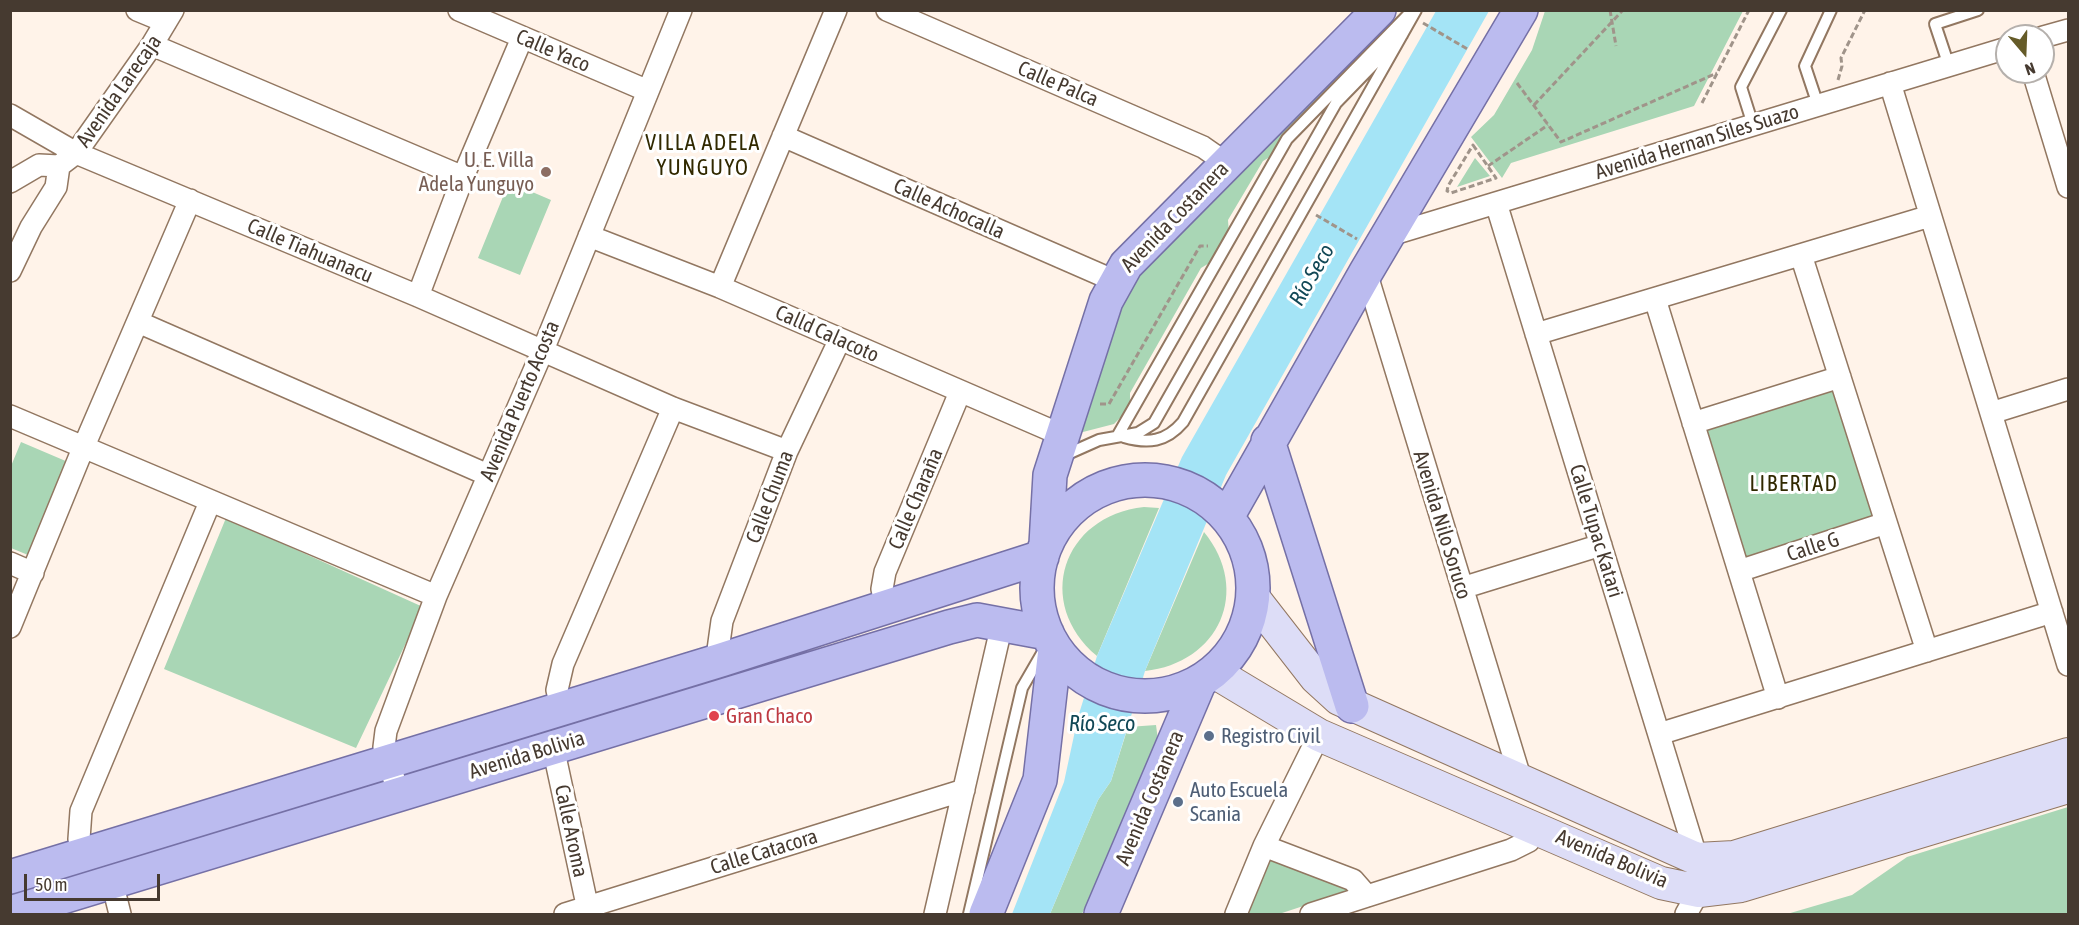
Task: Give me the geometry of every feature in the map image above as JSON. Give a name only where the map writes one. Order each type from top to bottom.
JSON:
[{"type":"main road","name":"Avenida Costanera","points":[[1044,551],[1050,475],[1106,301],[1115,281],[1126,265],[1379,10]]},
{"type":"main road","points":[[1220,511],[1268,441],[1372,250],[1521,10]]},
{"type":"main road","points":[[1268,441],[1352,706]]},
{"type":"main road","points":[[986,915],[1040,780],[1055,646],[1038,598],[1044,551],[1066,515],[1095,493],[1111,486],[1147,481],[1183,487],[1220,511],[1245,546],[1251,563],[1253,597],[1245,630],[1232,652],[1199,681],[1148,696],[1121,693],[1095,684],[1055,646]]},
{"type":"main road","name":"Avenida Bolivia","points":[[10,877],[721,660],[886,607],[1044,551]]},
{"type":"main road","name":"Avenida Bolivia","points":[[10,913],[949,627],[977,620],[1002,624],[1055,646]]},
{"type":"main road","name":"Avenida Costanera","points":[[1101,915],[1199,681]]},
{"type":"street","points":[[137,10],[169,16]]},
{"type":"street","name":"Calle Yaco","points":[[459,10],[648,91]]},
{"type":"street","name":"Avenida Puerto Acosta","points":[[399,795],[384,747],[386,731],[436,596],[543,350],[681,10]]},
{"type":"street","points":[[720,286],[836,10]]},
{"type":"street","name":"Calle Palca","points":[[887,10],[1203,147],[1226,164]]},
{"type":"street","name":"Avenida Larecaja","points":[[10,182],[39,165],[59,166],[76,153],[153,45],[169,16]]},
{"type":"street","points":[[418,296],[463,177],[522,38]]},
{"type":"street","points":[[153,45],[463,177]]},
{"type":"street","name":"Avenida Hernan Siles Suazo","points":[[1372,250],[1496,203],[1995,52]]},
{"type":"street","points":[[1890,83],[2068,665]]},
{"type":"street","points":[[2037,84],[2068,187]]},
{"type":"street","name":"Calle Tiahuanacu","points":[[10,115],[76,153],[418,296],[673,408],[787,451]]},
{"type":"street","name":"Calle Achocalla","points":[[783,136],[1115,281]]},
{"type":"street","name":"Avenida Larecaja","points":[[10,271],[31,227],[56,188],[59,166]]},
{"type":"street","points":[[10,627],[84,446],[190,200]]},
{"type":"street","name":"Calle Tupac Katari","points":[[1496,203],[1697,859],[1692,903]]},
{"type":"street","points":[[1536,334],[1930,216]]},
{"type":"street","name":"Calld Calacoto","points":[[589,236],[720,286],[960,392],[1059,449]]},
{"type":"street","name":"Avenida Nilo Soruco","points":[[1372,250],[1462,588],[1520,777]]},
{"type":"street","points":[[1801,255],[1927,651]]},
{"type":"street","points":[[1655,299],[1778,698]]},
{"type":"street","points":[[138,322],[488,475]]},
{"type":"street","name":"Calle Chuma","points":[[721,660],[718,650],[722,621],[787,451],[840,339]]},
{"type":"street","points":[[1693,423],[1840,377]]},
{"type":"street","points":[[1991,412],[2068,389]]},
{"type":"street","name":"Calle Charaña","points":[[886,607],[882,589],[885,572],[960,392]]},
{"type":"street","points":[[562,709],[557,690],[563,664],[673,408]]},
{"type":"street","points":[[10,416],[436,596]]},
{"type":"street","points":[[83,855],[79,839],[81,811],[210,502]]},
{"type":"street","name":"Calle G","points":[[1739,571],[1886,523]]},
{"type":"street","points":[[1462,588],[1601,545]]},
{"type":"street","points":[[10,563],[33,573]]},
{"type":"street","name":"Avenida Bolivia","points":[[1253,597],[1316,678],[1352,706],[1520,777],[1670,849],[1697,859],[1734,856],[2068,754]]},
{"type":"street","points":[[1659,734],[2052,612]]},
{"type":"street","points":[[934,915],[1002,624]]},
{"type":"street","name":"Avenida Bolivia","points":[[1199,681],[1318,735],[1661,883],[1692,903],[2068,787]]},
{"type":"street","points":[[1236,915],[1264,846],[1318,735]]},
{"type":"street","name":"Calle Aroma","points":[[553,747],[588,911]]},
{"type":"street","name":"Calle Catacora","points":[[565,915],[588,911],[964,790]]},
{"type":"street","points":[[1311,915],[1341,910],[1367,896],[1511,850],[1529,841],[1537,828]]},
{"type":"street","points":[[1264,846],[1353,880],[1367,896]]},
{"type":"street","points":[[112,882],[120,915]]},
{"type":"lane","points":[[1118,435],[1152,442],[1165,438],[1182,422],[1402,35],[1414,10]]},
{"type":"lane","points":[[1118,435],[1287,139],[1414,10]]},
{"type":"lane","points":[[1754,125],[1741,87],[1781,10]]},
{"type":"lane","points":[[1818,105],[1805,66],[1831,10]]},
{"type":"lane","points":[[1948,66],[1935,24],[1978,10]]},
{"type":"lane","points":[[1059,449],[1084,446],[1118,435],[1138,433],[1154,423],[1336,103],[1402,35]]},
{"type":"lane","points":[[969,915],[1022,688],[1055,646]]},
{"type":"path","points":[[1610,10],[1616,46]]},
{"type":"path","points":[[1534,105],[1623,10]]},
{"type":"path","points":[[1702,103],[1749,10]]},
{"type":"path","points":[[1837,85],[1842,66],[1841,58],[1865,10]]},
{"type":"path","points":[[1422,23],[1472,51]]},
{"type":"path","points":[[1517,83],[1561,142],[1717,73]]},
{"type":"path","points":[[1488,166],[1548,125]]},
{"type":"path","points":[[1473,145],[1488,166],[1496,178],[1451,193],[1447,191],[1473,145]]},
{"type":"path","points":[[1312,213],[1372,250]]},
{"type":"path","points":[[1098,404],[1109,404],[1200,246],[1211,246]]},
{"type":"green space","points":[[1545,10],[1743,11],[1694,106],[1511,163],[1502,178],[1471,137],[1494,115],[1532,50]]},
{"type":"green space","points":[[1389,17],[1394,19],[1395,24],[1275,154],[1263,161],[1228,220],[1229,235],[1216,259],[1201,268],[1130,393],[1130,408],[1114,424],[1083,432],[1080,429],[1129,282]]},
{"type":"green space","points":[[1475,158],[1490,176],[1457,187]]},
{"type":"green space","points":[[509,182],[551,200],[520,275],[478,258]]},
{"type":"green space","points":[[1837,385],[1879,520],[1745,561],[1704,427]]},
{"type":"green space","points":[[21,442],[68,462],[28,555],[11,548],[11,466]]},
{"type":"green space","points":[[1144,507],[1159,508],[1097,656],[1078,635],[1066,612],[1063,588],[1066,565],[1076,544],[1093,527],[1116,514]]},
{"type":"green space","points":[[226,518],[423,607],[356,748],[164,669]]},
{"type":"green space","points":[[1204,532],[1218,555],[1225,577],[1226,600],[1220,621],[1209,639],[1192,654],[1171,665],[1145,671]]},
{"type":"green space","points":[[1156,725],[1158,740],[1082,914],[1050,914],[1098,800],[1111,781],[1128,727]]},
{"type":"green space","points":[[2068,807],[2068,914],[1787,914],[1852,895],[1907,857]]},
{"type":"green space","points":[[1272,854],[1352,890],[1279,914],[1246,914]]},
{"type":"water","name":"Río Seco","points":[[1436,11],[1489,11],[1226,475],[1145,671],[1111,781],[1098,800],[1050,914],[1012,914],[1064,782],[1078,717],[1097,656],[1182,457]]},
{"type":"place","name":"U. E. Villa Adela Yunguyo","points":[[546,172]]},
{"type":"place","name":"Gran Chaco","points":[[714,716]]},
{"type":"place","name":"Registro Civil","points":[[1209,736]]},
{"type":"place","name":"Auto Escuela Scania","points":[[1178,802]]},
{"type":"district","name":"VILLA ADELA YUNGUYO","points":[[703,156]]},
{"type":"district","name":"LIBERTAD","points":[[1794,484]]}]
